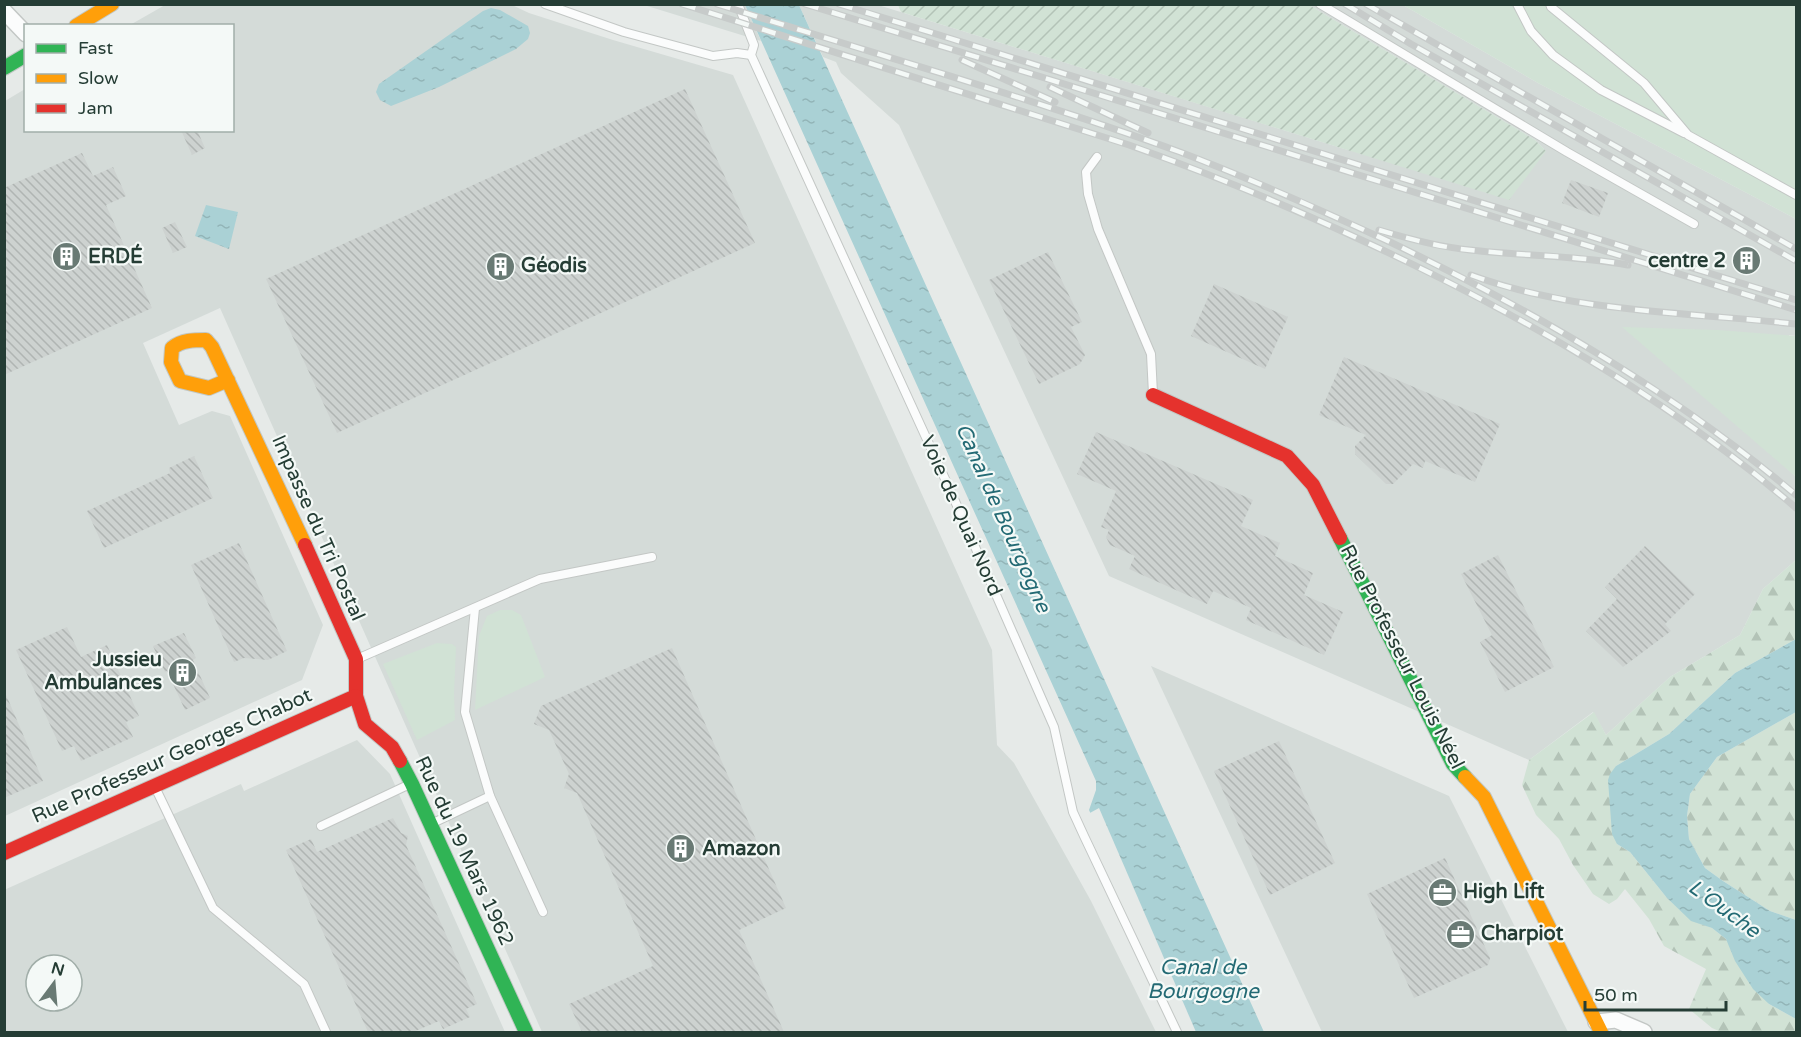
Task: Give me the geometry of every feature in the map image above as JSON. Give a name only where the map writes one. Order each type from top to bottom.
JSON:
[{"type":"street","points":[[79,24],[112,4]]},
{"type":"street","points":[[4,11],[24,32]]},
{"type":"street","points":[[4,68],[24,56]]},
{"type":"street","name":"Impasse du Tri Postal","points":[[228,380],[356,659],[356,696]]},
{"type":"street","name":"Rue Professeur Louis Néel","points":[[1153,395],[1287,456],[1313,485],[1453,764],[1484,797],[1599,1027],[1616,1020],[1644,1032]]},
{"type":"street","name":"Rue du 19 Mars 1962","points":[[356,696],[365,724],[392,747],[412,783],[524,1032]]},
{"type":"street","name":"Rue Professeur Georges Chabot","points":[[4,853],[356,696]]},
{"type":"lane","points":[[545,4],[624,32],[713,56],[737,53],[751,55]]},
{"type":"lane","name":"Voie de Quai Nord","points":[[738,4],[754,45],[751,55],[946,481],[1054,727],[1074,812],[1177,1032]]},
{"type":"lane","points":[[1320,4],[1567,152],[1694,224]]},
{"type":"lane","points":[[1517,4],[1531,31],[1553,55],[1601,90],[1797,195]]},
{"type":"lane","points":[[1550,4],[1551,8],[1644,83],[1688,135]]},
{"type":"lane","points":[[1097,157],[1086,172],[1088,194],[1101,238],[1151,354],[1153,395]]},
{"type":"lane","points":[[356,659],[540,579],[652,557]]},
{"type":"lane","points":[[475,608],[465,712],[490,796],[543,912]]},
{"type":"lane","points":[[321,826],[412,783]]},
{"type":"lane","points":[[155,785],[213,908],[304,984],[326,1032]]},
{"type":"lane","points":[[431,824],[490,796]]},
{"type":"shaded area","points":[[165,5],[512,5],[529,13],[613,40],[733,75],[992,650],[997,745],[1014,763],[1091,901],[1156,1032],[542,1032],[220,308],[143,343],[179,425],[212,411],[230,416],[323,625],[302,680],[5,816],[5,101],[24,90],[24,132],[234,132],[234,24],[132,24]]},
{"type":"shaded area","points":[[644,5],[745,5],[761,41]]},
{"type":"shaded area","points":[[799,5],[878,5],[1348,150],[1546,151],[1535,140],[1309,5],[1403,5],[1538,83],[1796,219],[1796,336],[1789,335],[1762,445],[1796,477],[1796,560],[1763,589],[1740,635],[1670,677],[1606,735],[1593,712],[1529,760],[1109,576],[899,125],[841,73],[836,62],[823,57]]},
{"type":"shaded area","points":[[1151,666],[1449,796],[1568,1032],[1322,1032]]},
{"type":"shaded area","points":[[357,740],[390,774],[505,1032],[5,1032],[4,890],[241,784],[244,791]]},
{"type":"green space","points":[[898,5],[1309,5],[1535,140],[1546,151],[1509,200],[901,12]]},
{"type":"green space","points":[[1403,5],[1796,5],[1796,219],[1538,83]]},
{"type":"green space","points":[[1622,327],[1718,330],[1796,336],[1796,477]]},
{"type":"green space","points":[[1796,560],[1796,639],[1735,673],[1669,734],[1616,766],[1617,844],[1630,852],[1667,898],[1691,920],[1712,928],[1726,939],[1769,1004],[1796,1019],[1796,1032],[1721,1032],[1712,1028],[1689,1009],[1706,969],[1664,946],[1649,919],[1625,889],[1617,899],[1609,904],[1593,894],[1559,839],[1536,815],[1522,785],[1529,760],[1594,712],[1606,735],[1670,677],[1740,635],[1763,589]]},
{"type":"green space","points":[[500,610],[512,610],[521,615],[545,677],[475,710],[479,636],[487,616]]},
{"type":"green space","points":[[437,643],[452,644],[456,647],[455,720],[417,740],[383,664]]},
{"type":"green space","points":[[1796,712],[1796,920],[1770,911],[1705,868],[1689,839],[1687,816],[1690,794],[1717,757]]},
{"type":"water","name":"Canal de Bourgogne","points":[[745,5],[799,5],[1264,1032],[1189,1032],[1089,810],[1096,790],[1096,781]]},
{"type":"water","points":[[491,8],[500,10],[528,26],[530,33],[528,39],[516,49],[439,87],[391,106],[380,100],[376,92],[379,84],[483,11]]},
{"type":"water","points":[[206,205],[238,212],[229,249],[195,236]]},
{"type":"water","name":"L'Ouche","points":[[1796,639],[1796,712],[1717,757],[1690,794],[1687,816],[1689,839],[1705,868],[1770,911],[1796,920],[1796,1019],[1769,1004],[1753,989],[1735,961],[1726,939],[1712,928],[1691,921],[1667,898],[1630,852],[1617,844],[1612,834],[1608,780],[1616,766],[1669,734],[1735,673]]},
{"type":"pier","points":[[1099,808],[1196,1032],[1185,1032],[1088,814]]},
{"type":"building","name":"Géodis","points":[[685,89],[755,243],[337,433],[266,279]]},
{"type":"building","points":[[182,132],[198,132],[205,148],[192,155]]},
{"type":"building","name":"ERDÉ","points":[[82,153],[93,176],[113,167],[126,196],[106,205],[152,308],[4,375],[4,188]]},
{"type":"building","points":[[1571,180],[1608,193],[1599,217],[1562,203]]},
{"type":"building","points":[[175,222],[187,247],[173,253],[162,228]]},
{"type":"building","points":[[1048,252],[1082,322],[1071,327],[1085,355],[1080,364],[1039,384],[989,280]]},
{"type":"building","points":[[1214,284],[1288,317],[1265,369],[1191,336]]},
{"type":"building","points":[[1344,357],[1500,424],[1475,482],[1425,461],[1423,468],[1413,464],[1393,484],[1386,484],[1355,454],[1355,446],[1366,435],[1319,415]]},
{"type":"building","points":[[1096,432],[1253,500],[1241,526],[1280,543],[1275,556],[1313,573],[1304,595],[1343,612],[1324,655],[1246,620],[1251,608],[1213,591],[1207,604],[1129,569],[1135,556],[1110,545],[1106,537],[1109,530],[1101,527],[1116,491],[1077,474]]},
{"type":"building","points":[[194,456],[213,498],[104,548],[87,511],[170,473],[169,468]]},
{"type":"building","points":[[239,543],[287,651],[268,660],[244,658],[234,662],[191,565]]},
{"type":"building","points":[[1645,546],[1695,594],[1665,624],[1671,631],[1623,667],[1586,631],[1617,599],[1605,587]]},
{"type":"building","points":[[1498,555],[1554,667],[1505,692],[1480,642],[1492,635],[1461,574]]},
{"type":"building","points":[[67,627],[81,657],[107,645],[139,716],[126,722],[133,737],[81,761],[74,746],[62,751],[16,650]]},
{"type":"building","name":"Jussieu Ambulances","points":[[184,633],[196,658],[193,660],[210,698],[185,710],[153,646]]},
{"type":"building","name":"Amazon","points":[[672,648],[786,908],[739,930],[784,1032],[582,1032],[569,1004],[653,966],[577,793],[564,788],[569,774],[549,730],[534,724],[541,706]]},
{"type":"building","points":[[4,690],[43,781],[4,798]]},
{"type":"building","points":[[1279,741],[1335,863],[1270,895],[1214,771]]},
{"type":"building","points":[[393,818],[401,833],[408,836],[406,845],[477,1004],[466,1009],[470,1017],[443,1029],[439,1021],[413,1032],[368,1032],[286,850],[311,839],[317,852]]},
{"type":"building","points":[[1445,858],[1490,958],[1488,965],[1414,998],[1367,894]]},
{"type":"railway","points":[[682,4],[1129,145],[1327,224],[1489,303],[1582,355],[1713,442],[1796,508]]},
{"type":"railway","points":[[717,4],[1123,132],[1233,173],[1364,230],[1498,296],[1601,356],[1701,421],[1796,495]]},
{"type":"railway","points":[[805,4],[1796,310]]},
{"type":"railway","points":[[839,4],[1796,300]]},
{"type":"railway","points":[[1345,4],[1411,44],[1796,261]]},
{"type":"railway","points":[[1366,4],[1796,249]]},
{"type":"railway","points":[[962,60],[1055,102]]},
{"type":"railway","points":[[1050,87],[1148,133]]},
{"type":"railway","points":[[1379,230],[1458,249],[1589,259],[1628,265]]},
{"type":"railway","points":[[1471,275],[1510,288],[1591,304],[1796,324]]},
{"type":"traffic: fast","points":[[4,68],[24,56]]},
{"type":"traffic: fast","points":[[1340,538],[1453,764],[1465,777]]},
{"type":"traffic: fast","points":[[400,761],[526,1032]]},
{"type":"traffic: slow","points":[[79,24],[112,4]]},
{"type":"traffic: slow","points":[[228,380],[209,388],[180,381],[171,362],[172,348],[184,342],[197,340],[206,340],[212,347],[305,545]]},
{"type":"traffic: slow","points":[[1465,777],[1484,797],[1601,1032]]},
{"type":"traffic: jam","points":[[1153,395],[1287,456],[1313,485],[1340,538]]},
{"type":"traffic: jam","points":[[305,545],[356,659],[356,696],[365,724],[392,747],[400,761]]},
{"type":"traffic: jam","points":[[4,853],[356,696]]},
{"type":"place","name":"ERDÉ","points":[[67,257]]},
{"type":"place","name":"centre 2","points":[[1747,261]]},
{"type":"place","name":"Géodis","points":[[500,266]]},
{"type":"place","name":"Jussieu Ambulances","points":[[183,672]]},
{"type":"place","name":"Amazon","points":[[681,849]]},
{"type":"place","name":"High Lift","points":[[1442,892]]},
{"type":"place","name":"Charpiot","points":[[1460,934]]}]
